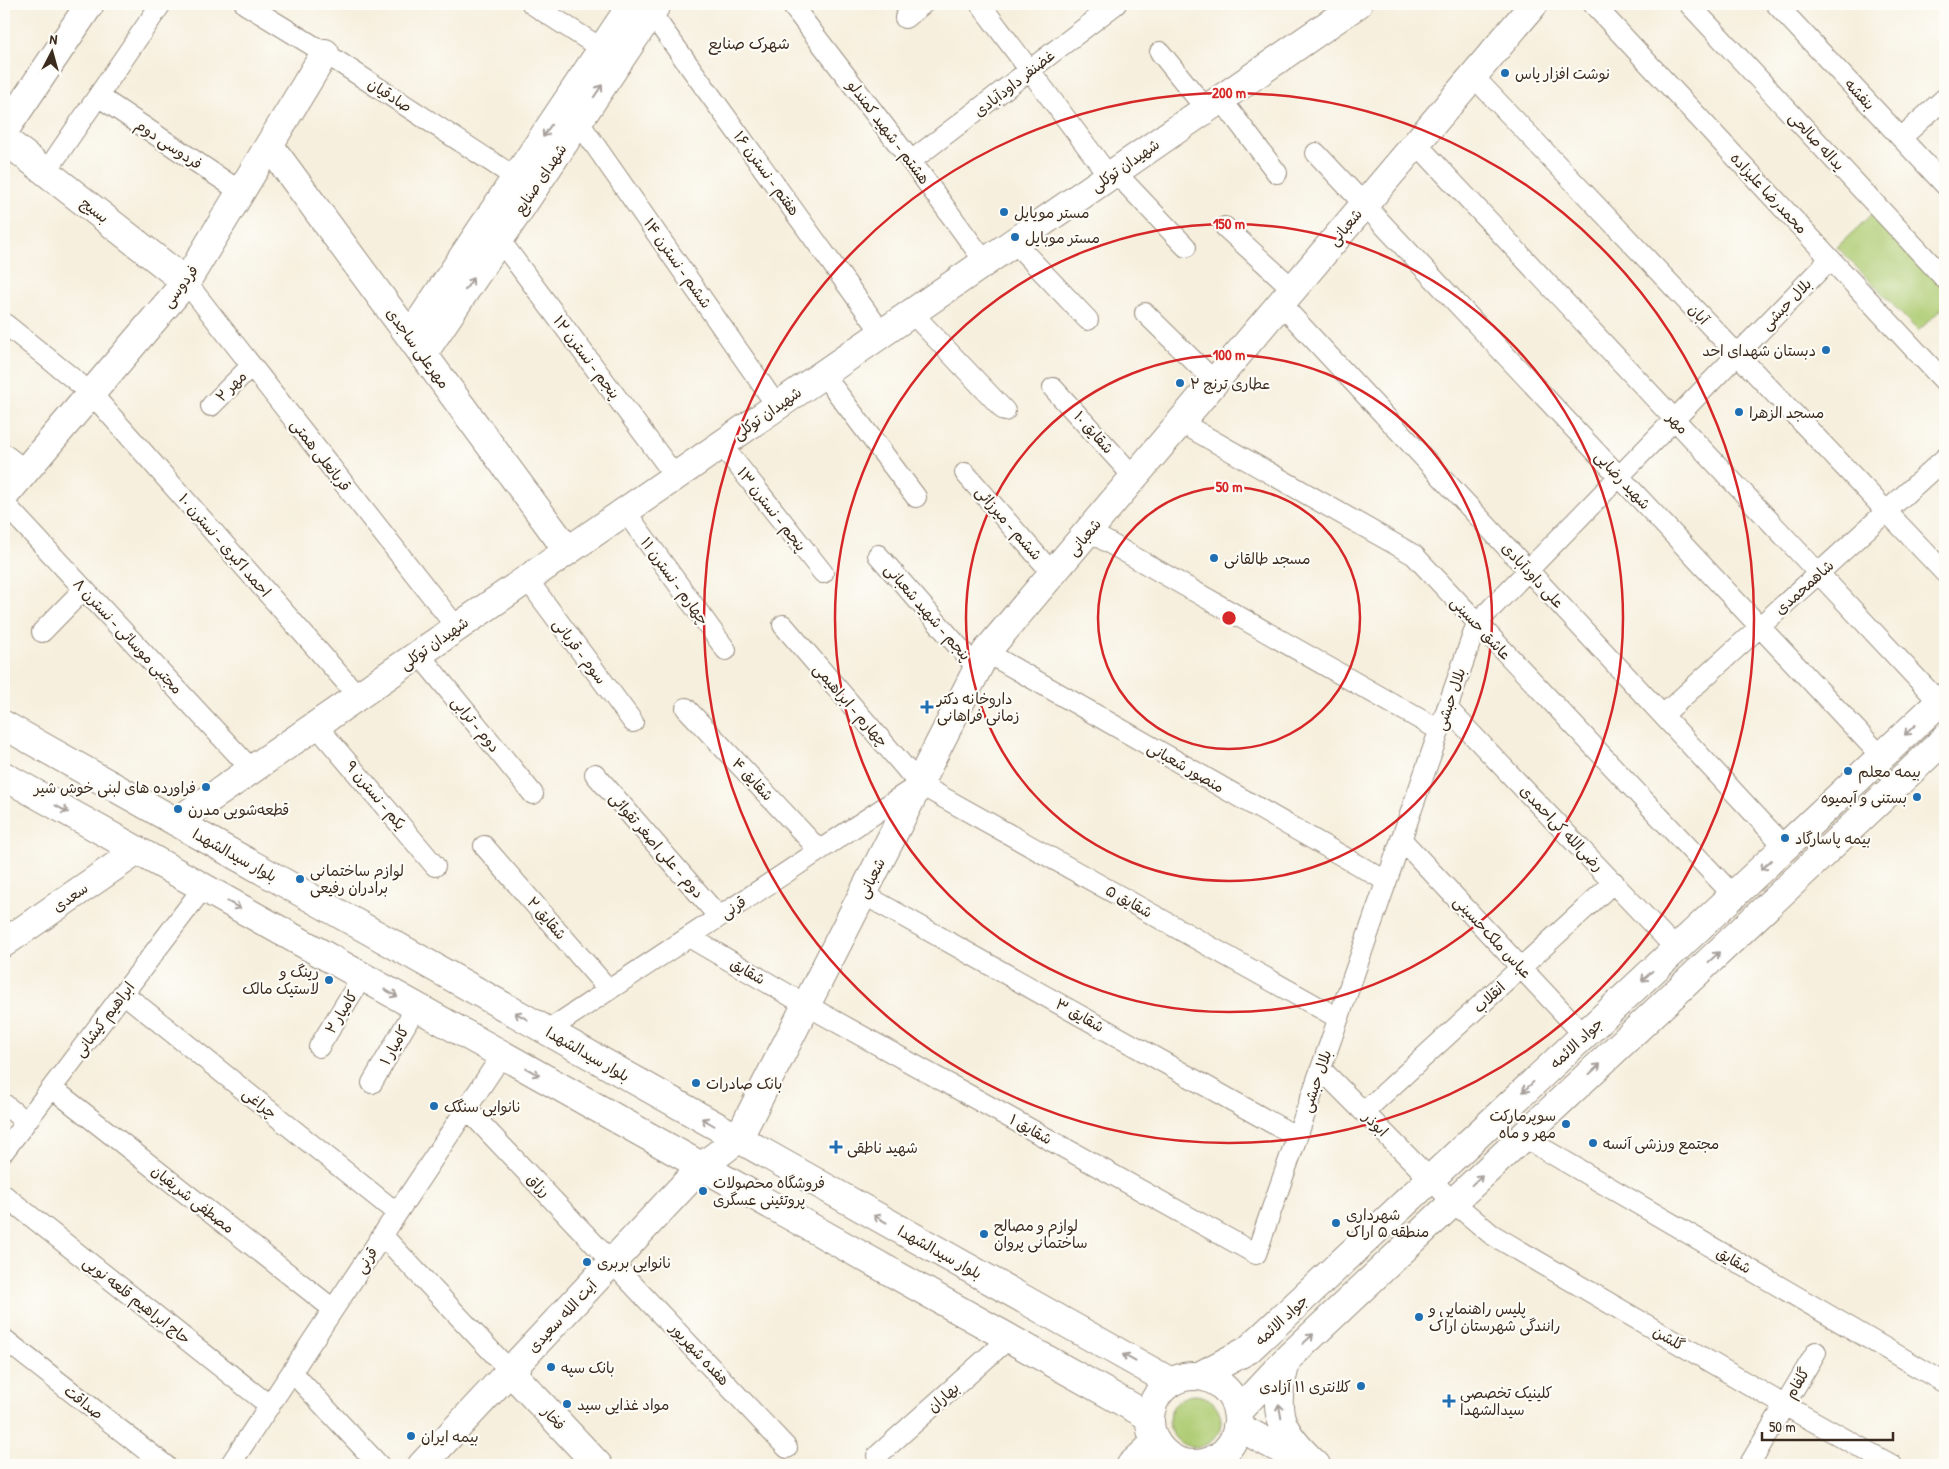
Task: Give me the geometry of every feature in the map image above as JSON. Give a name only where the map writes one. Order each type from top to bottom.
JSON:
[{"type":"street","points":[[4,131],[90,4]]},
{"type":"street","points":[[46,172],[161,4]]},
{"type":"street","name":"صادقیان","points":[[245,4],[325,53],[524,183]]},
{"type":"street","points":[[532,4],[611,54]]},
{"type":"street","name":"هشتم - شهید کمندلو","points":[[791,4],[911,161],[985,262]]},
{"type":"street","points":[[905,18],[923,4]]},
{"type":"street","points":[[980,4],[1112,174],[1186,247]]},
{"type":"street","name":"غضنفر داودآبادی","points":[[911,161],[1116,4]]},
{"type":"street","name":"شعبانی","points":[[738,1139],[982,661],[1088,531],[1534,4]]},
{"type":"street","name":"محمدرضا علیزاده","points":[[1592,4],[1945,382]]},
{"type":"street","name":"یداله صالحی","points":[[1689,4],[1945,279]]},
{"type":"street","name":"بنفشه","points":[[1776,4],[1945,185]]},
{"type":"street","name":"شهیدان توکلی","points":[[176,822],[1214,104],[1354,5]]},
{"type":"street","name":"شهدای صنایع","points":[[416,345],[611,54],[647,7]]},
{"type":"street","name":"هفتم - نسترن ۱۶","points":[[647,7],[882,333]]},
{"type":"street","points":[[1160,52],[1214,104],[1277,173]]},
{"type":"street","name":"فردوسی","points":[[4,496],[186,282],[325,53]]},
{"type":"street","name":"شهدای صنایع","points":[[444,304],[500,239],[524,183],[578,121],[611,54]]},
{"type":"street","name":"آبان","points":[[1473,76],[1945,573]]},
{"type":"street","name":"فردوسی دوم","points":[[98,96],[241,192]]},
{"type":"street","points":[[1901,138],[1945,98]]},
{"type":"street","name":"ششم - نسترن ۱۴","points":[[578,121],[777,406]]},
{"type":"street","name":"بسیج","points":[[4,139],[186,282]]},
{"type":"street","name":"مهر","points":[[1416,143],[1819,574],[1943,703]]},
{"type":"street","name":"مهرعلی ساجدی","points":[[269,145],[568,551]]},
{"type":"street","name":"شهید رضایی","points":[[1316,153],[1881,756]]},
{"type":"street","name":"علی داودآبادی","points":[[1225,227],[1528,570],[1785,847]]},
{"type":"street","name":"پنجم - نسترن ۱۲","points":[[500,239],[676,476]]},
{"type":"street","points":[[1014,242],[1088,320]]},
{"type":"street","name":"بلال حبشی","points":[[1256,1254],[1476,623],[1676,420],[1737,354],[1830,259]]},
{"type":"street","name":"قربانعلی همتی","points":[[186,282],[457,628]]},
{"type":"street","points":[[912,312],[1005,411]]},
{"type":"street","points":[[1146,313],[1215,382]]},
{"type":"street","name":"احمد اکبری - نسترن ۱۰","points":[[4,323],[91,394],[358,696]]},
{"type":"street","name":"مهر ۲","points":[[211,406],[251,366]]},
{"type":"street","points":[[823,374],[916,497]]},
{"type":"street","name":"شقایق ۱۰","points":[[1053,388],[1134,477]]},
{"type":"street","name":"عاشق حسینی","points":[[1180,422],[1414,555],[1734,895]]},
{"type":"street","name":"پنجم - نسترن ۱۳","points":[[722,444],[823,573]]},
{"type":"street","points":[[4,454],[26,471]]},
{"type":"street","name":"شاهمحمدی","points":[[1663,715],[1945,458]]},
{"type":"street","name":"ششم - میرزائی","points":[[966,473],[1052,574]]},
{"type":"street","name":"مجتبی موسائی - نسترن ۸","points":[[4,503],[252,770]]},
{"type":"street","name":"چهارم - نسترن ۱۱","points":[[625,511],[726,650]]},
{"type":"street","points":[[1088,531],[1439,730]]},
{"type":"street","name":"پنجم - شهید شعبانی","points":[[878,555],[982,661]]},
{"type":"street","name":"سوم - قربانی","points":[[527,579],[633,722]]},
{"type":"street","points":[[42,632],[84,590]]},
{"type":"street","name":"چهارم - ابراهیمی","points":[[783,626],[919,784]]},
{"type":"street","name":"دوم - ترابی","points":[[419,654],[533,794]]},
{"type":"street","name":"منصور شعبانی","points":[[982,661],[1386,881]]},
{"type":"street","name":"جواد الائمه","points":[[1199,1376],[1248,1350],[1881,756],[1943,703]]},
{"type":"street","name":"شقایق ۴","points":[[686,708],[819,850]]},
{"type":"street","name":"رضی‌الله کی‌احمدی","points":[[1447,708],[1676,949]]},
{"type":"street","name":"بلوار سیدالشهدا","points":[[4,725],[1172,1382]]},
{"type":"street","name":"یکم - نسترن ۹","points":[[316,725],[435,866]]},
{"type":"street","points":[[1237,1419],[1288,1358],[1945,739]]},
{"type":"street","name":"دوم - علی اصغر تقوائی","points":[[595,774],[719,917]]},
{"type":"street","points":[[4,776],[1008,1338],[1186,1463],[1221,1463],[1221,1454],[1229,1446],[1234,1436],[1237,1419],[1232,1399],[1224,1388],[1212,1380],[1199,1376],[1185,1377],[1172,1382],[1160,1391],[1153,1404],[1162,1446]]},
{"type":"street","name":"قرنی","points":[[547,1031],[919,784]]},
{"type":"street","name":"شقایق ۵","points":[[919,784],[1338,1018]]},
{"type":"street","name":"عباس ملک‌حسینی","points":[[1401,840],[1584,1035]]},
{"type":"street","name":"شقایق ۲","points":[[484,846],[609,990]]},
{"type":"street","name":"سعدی","points":[[4,943],[137,851]]},
{"type":"street","name":"انقلاب","points":[[1364,1112],[1614,882]]},
{"type":"street","name":"ابراهیم کیشانی","points":[[4,1151],[204,888]]},
{"type":"street","name":"شقایق ۳","points":[[863,894],[1297,1137]]},
{"type":"street","name":"شقایق","points":[[689,937],[806,1004]]},
{"type":"street","name":"کامیار ۲","points":[[319,1047],[362,977]]},
{"type":"street","name":"چراغی","points":[[124,993],[397,1213]]},
{"type":"street","name":"شقایق ۱","points":[[806,1004],[1256,1254]]},
{"type":"street","name":"کامیار ۱","points":[[372,1083],[416,1007]]},
{"type":"street","points":[[502,1055],[547,1031]]},
{"type":"street","name":"قرنی","points":[[230,1465],[502,1055]]},
{"type":"street","name":"ابوذر","points":[[1321,1069],[1453,1202]]},
{"type":"street","name":"مصطفی شریفیان","points":[[52,1088],[333,1309]]},
{"type":"street","points":[[4,1104],[26,1122]]},
{"type":"street","name":"رزاق","points":[[466,1108],[613,1261]]},
{"type":"street","name":"شقایق","points":[[1523,1137],[1945,1383]]},
{"type":"street","name":"آیت الله سعیدی","points":[[422,1465],[701,1166],[738,1139]]},
{"type":"street","name":"حاج ابراهیم قلعه نویی","points":[[4,1194],[270,1406]]},
{"type":"street","name":"گلشن","points":[[1453,1202],[1490,1234],[1784,1405],[1892,1465]]},
{"type":"street","points":[[382,1235],[510,1371]]},
{"type":"street","name":"هفده شهریور","points":[[613,1261],[788,1448]]},
{"type":"street","name":"بهاران","points":[[877,1456],[1008,1338]]},
{"type":"street","name":"صداقت","points":[[4,1339],[164,1465]]},
{"type":"street","name":"گلفام","points":[[1752,1464],[1816,1352]]},
{"type":"street","points":[[1288,1358],[1279,1386],[1278,1408],[1284,1427],[1293,1441],[1316,1465]]},
{"type":"street","name":"فخار","points":[[510,1371],[598,1465]]},
{"type":"street","points":[[292,1372],[379,1465]]},
{"type":"street","points":[[1237,1419],[1310,1465]]},
{"type":"street","points":[[1130,1465],[1162,1446]]},
{"type":"green space","points":[[1873,213],[1945,288],[1945,306],[1918,331],[1837,247]]},
{"type":"green space","points":[[1190,1395],[1200,1395],[1214,1402],[1221,1416],[1221,1426],[1214,1440],[1200,1447],[1190,1447],[1180,1443],[1173,1436],[1169,1426],[1169,1416],[1173,1406],[1180,1399]]},
{"type":"place","name":"نوشت افزار یاس","points":[[1505,73]]},
{"type":"place","name":"مستر مویایل","points":[[1004,212]]},
{"type":"place","name":"مستر موبایل","points":[[1015,237]]},
{"type":"place","name":"دبستان شهدای احد","points":[[1826,350]]},
{"type":"place","name":"عطاری ترنج ۲","points":[[1180,383]]},
{"type":"place","name":"مسجد الزهرا","points":[[1739,412]]},
{"type":"place","name":"مسجد طالقانی","points":[[1214,558]]},
{"type":"place","name":"داروخانه دکتر زمانی فراهانی","points":[[927,707]]},
{"type":"place","name":"بیمه معلم","points":[[1848,771]]},
{"type":"place","name":"فراورده های لبنی خوش شیر","points":[[206,787]]},
{"type":"place","name":"بستنی و آبمیوه","points":[[1917,797]]},
{"type":"place","name":"قطعه‌شویی مدرن","points":[[178,809]]},
{"type":"place","name":"بیمه پاسارگاد","points":[[1785,838]]},
{"type":"place","name":"لوازم ساختمانی برادران رفیعی","points":[[300,879]]},
{"type":"place","name":"رینگ و لاستیک مالک","points":[[329,980]]},
{"type":"place","name":"بانک صادرات","points":[[696,1083]]},
{"type":"place","name":"نانوایی سنگک","points":[[434,1106]]},
{"type":"place","name":"سوپرمارکت مهر و ماه","points":[[1566,1124]]},
{"type":"place","name":"مجتمع ورزشی آنسه","points":[[1593,1143]]},
{"type":"place","name":"شهید ناطقی","points":[[836,1147]]},
{"type":"place","name":"فروشگاه محصولات پروتئینی عسگری","points":[[703,1191]]},
{"type":"place","name":"شهرداری منطقه ۵ اراک","points":[[1336,1223]]},
{"type":"place","name":"لوازم و مصالح ساختمانی پروان","points":[[984,1234]]},
{"type":"place","name":"نانوایی بربری","points":[[587,1262]]},
{"type":"place","name":"پلیس راهنمایی و رانندگی شهرستان اراک","points":[[1419,1317]]},
{"type":"place","name":"بانک سپه","points":[[551,1367]]},
{"type":"place","name":"کلانتری ۱۱ آزادی","points":[[1361,1386]]},
{"type":"place","name":"کلینیک تخصصی سیدالشهدا","points":[[1449,1401]]},
{"type":"place","name":"مواد غذایی سید","points":[[567,1404]]},
{"type":"place","name":"بیمه ایران","points":[[411,1436]]},
{"type":"district","name":"شهرک صنایع","points":[[749,43]]}]
